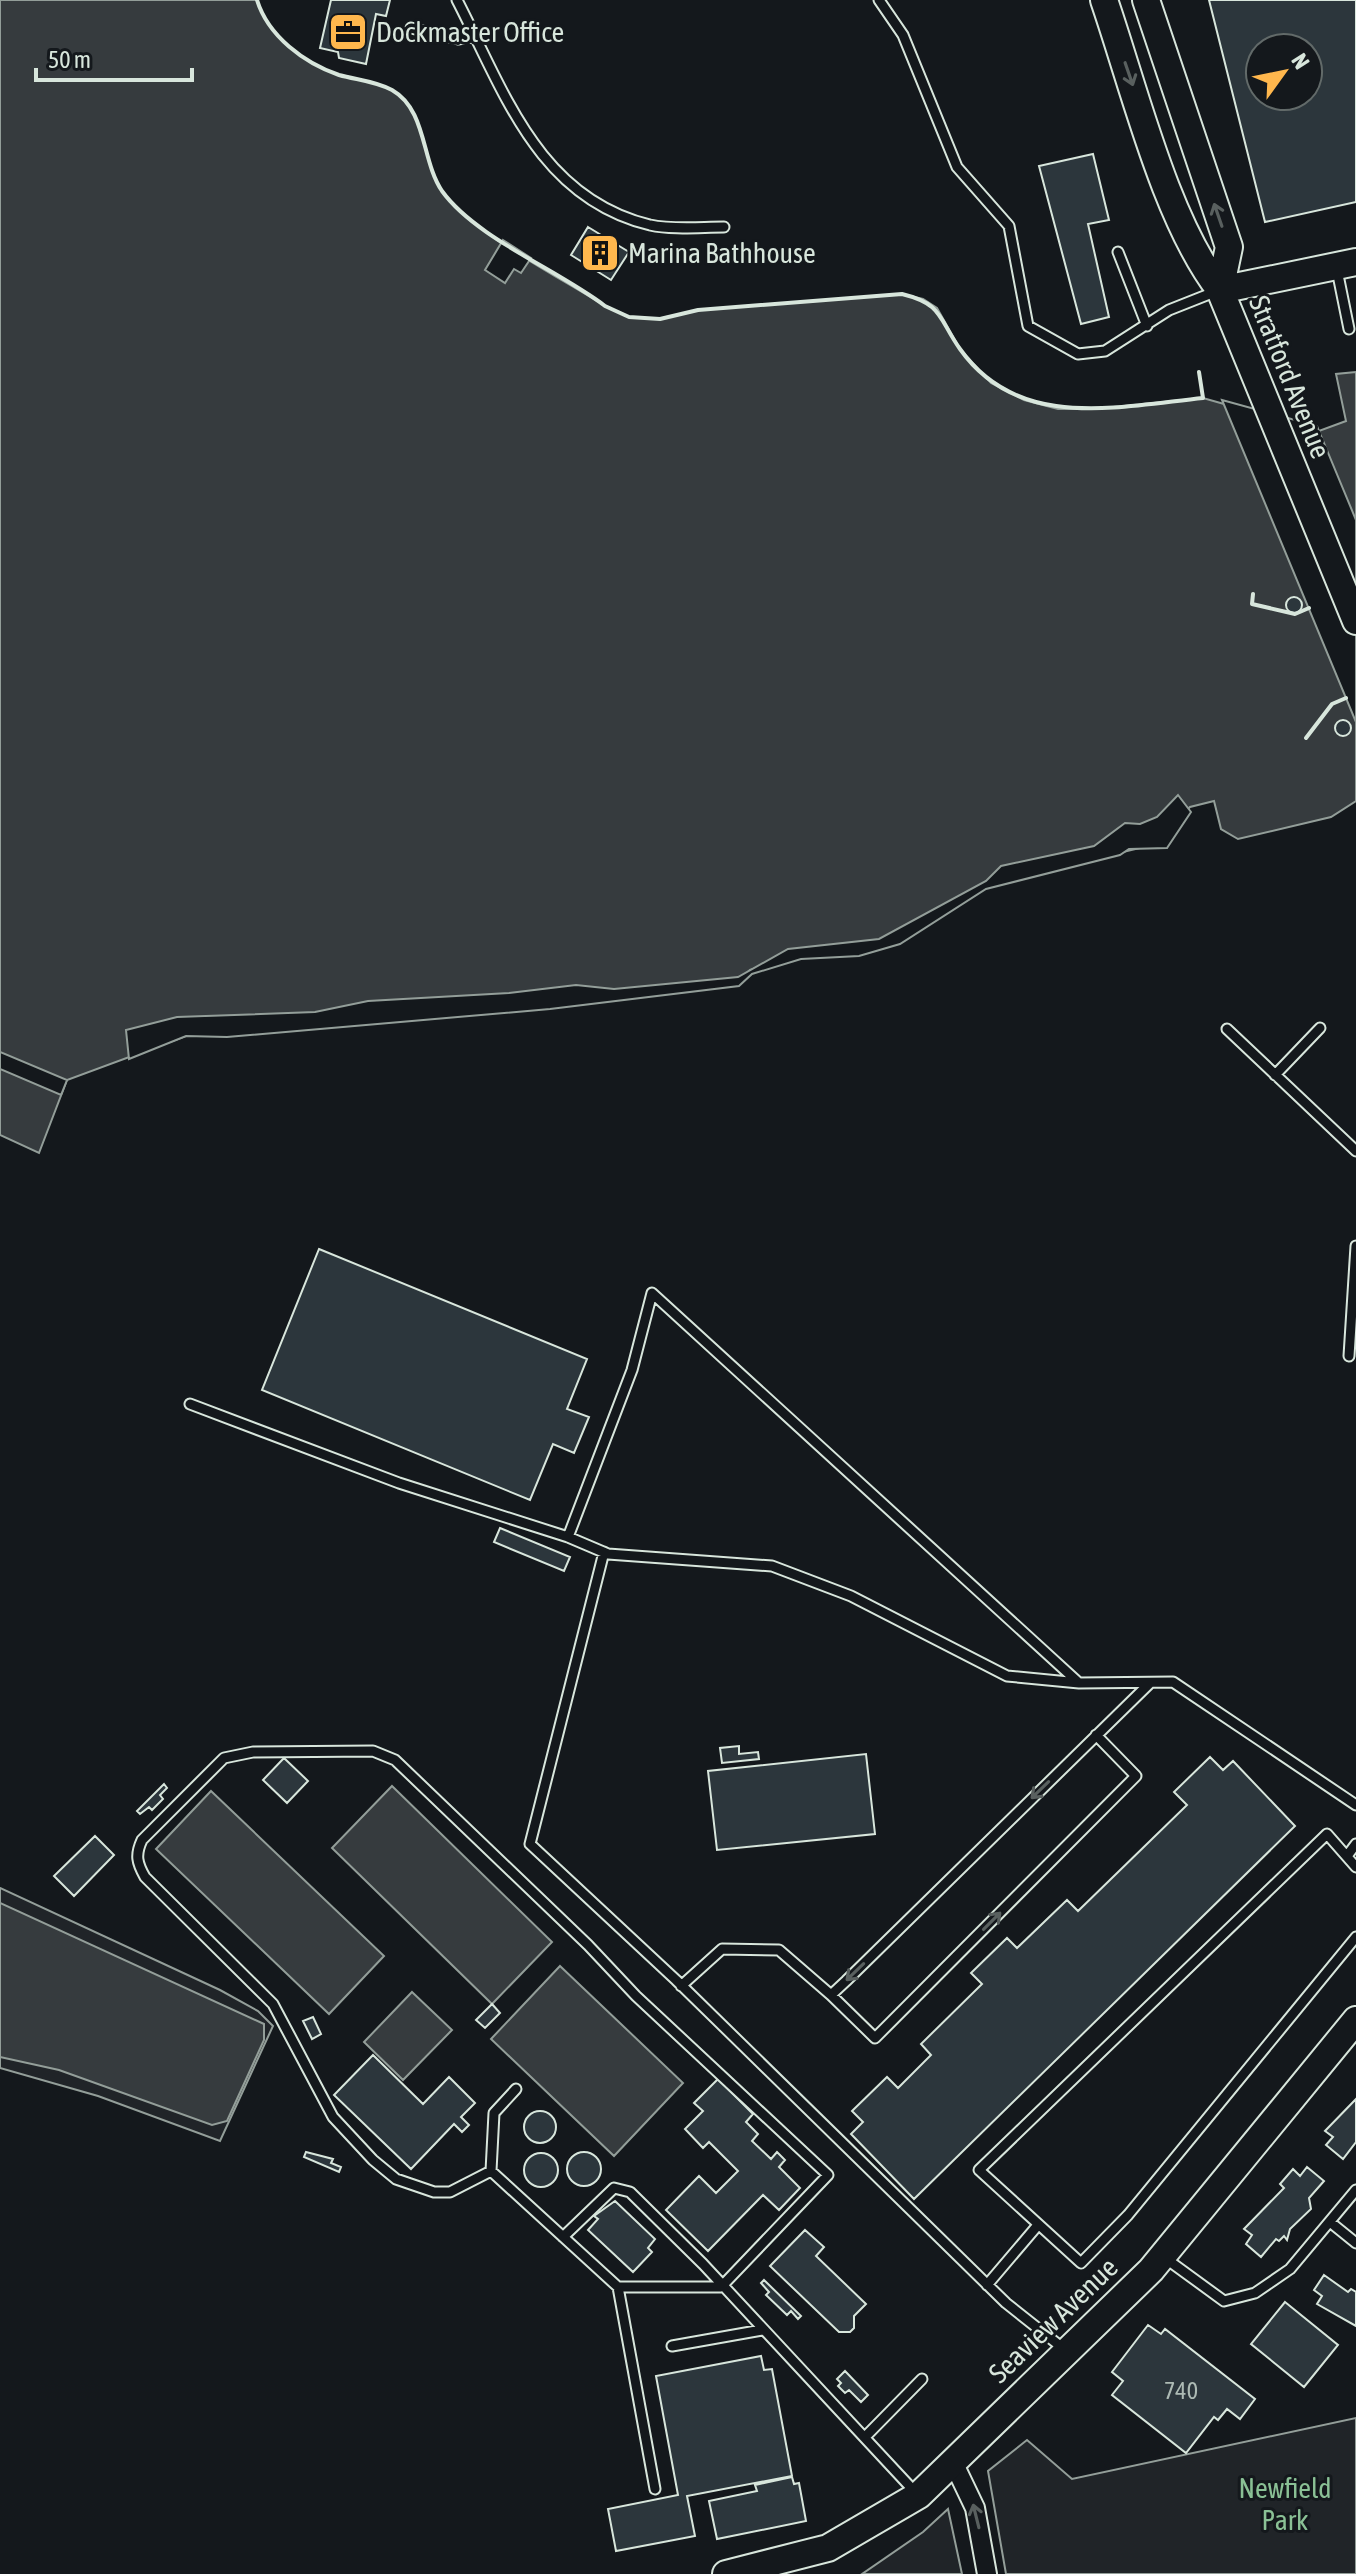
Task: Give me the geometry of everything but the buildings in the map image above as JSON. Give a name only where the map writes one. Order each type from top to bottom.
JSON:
[{"type":"main road","name":"Stratford Avenue","points":[[1104,0],[1167,187],[1198,261],[1220,290],[1356,621]]},
{"type":"main road","name":"Stratford Avenue","points":[[1146,0],[1229,247],[1220,290]]},
{"type":"main road","points":[[1220,290],[1346,264]]},
{"type":"main road","name":"Seaview Avenue","points":[[732,2573],[828,2548],[919,2495],[1163,2256],[1356,2020]]},
{"type":"street","points":[[953,2462],[975,2508],[987,2574]]},
{"type":"lane","points":[[457,0],[493,75],[536,147],[548,166],[569,185],[602,207],[651,225],[724,227]]},
{"type":"lane","points":[[879,0],[903,35],[957,167],[1009,226],[1028,326],[1078,354],[1105,351],[1169,310],[1220,290]]},
{"type":"lane","points":[[411,28],[458,39],[475,36]]},
{"type":"lane","points":[[1118,252],[1147,326]]},
{"type":"lane","points":[[1346,264],[1349,329]]},
{"type":"lane","points":[[1275,1075],[1320,1028]]},
{"type":"lane","points":[[1227,1029],[1356,1151]]},
{"type":"lane","points":[[1349,1356],[1356,1246]]},
{"type":"lane","points":[[568,1537],[632,1370],[652,1293],[1079,1683]]},
{"type":"lane","points":[[190,1404],[399,1483],[568,1537],[604,1552],[772,1566],[851,1596],[1007,1676],[1079,1683],[1173,1682],[1356,1805]]},
{"type":"lane","points":[[604,1552],[530,1844],[681,1986],[987,2285],[1067,2352]]},
{"type":"lane","points":[[831,1995],[1150,1683]]},
{"type":"lane","points":[[681,1986],[722,1949],[779,1950],[875,2038],[1136,1776],[1096,1735]]},
{"type":"lane","points":[[491,2171],[450,2192],[434,2192],[396,2179],[373,2160],[333,2117],[273,2004],[145,1877],[136,1853],[142,1840],[224,1758],[253,1752],[385,1753],[828,2175],[721,2287],[618,2287]]},
{"type":"lane","points":[[1356,1867],[1327,1834],[979,2170],[1081,2263],[1128,2215],[1356,1937]]},
{"type":"lane","points":[[1347,1856],[1356,1844]]},
{"type":"lane","points":[[491,2171],[494,2113],[516,2089]]},
{"type":"lane","points":[[491,2171],[618,2287],[655,2489]]},
{"type":"lane","points":[[563,2237],[605,2194],[623,2187],[703,2264],[721,2287],[919,2495]]},
{"type":"lane","points":[[1163,2256],[1224,2301],[1255,2293],[1290,2269],[1356,2190]]},
{"type":"lane","points":[[1330,2222],[1356,2243]]},
{"type":"lane","points":[[987,2285],[1038,2225]]},
{"type":"lane","points":[[672,2346],[762,2330]]},
{"type":"lane","points":[[865,2437],[922,2379]]},
{"type":"green space","points":[[0,1888],[220,1990],[258,2011],[273,2026],[220,2141],[98,2096],[0,2068]]},
{"type":"green space","name":"Newfield Park","points":[[1356,2418],[1356,2574],[1006,2574],[988,2471],[1027,2440],[1072,2479]]},
{"type":"green space","points":[[948,2509],[962,2574],[862,2574],[923,2532]]},
{"type":"shaded area","points":[[0,0],[257,0],[270,25],[301,55],[339,75],[386,87],[403,99],[418,123],[435,179],[456,207],[474,223],[541,268],[629,317],[660,319],[698,310],[902,294],[923,299],[937,308],[960,349],[991,383],[1024,400],[1058,409],[1093,409],[1203,398],[1319,431],[1346,421],[1336,374],[1356,372],[1356,801],[1331,817],[1238,839],[1221,829],[1214,801],[1190,807],[1152,845],[985,885],[898,940],[800,955],[750,970],[738,982],[550,1005],[186,1036],[67,1080],[39,1153],[0,1135]]},
{"type":"shaded area","points":[[392,1786],[552,1942],[492,2004],[332,1848]]},
{"type":"shaded area","points":[[211,1791],[384,1956],[329,2014],[156,1849]]},
{"type":"shaded area","points":[[0,1903],[264,2024],[264,2040],[227,2121],[212,2125],[59,2070],[0,2057]]},
{"type":"shaded area","points":[[560,1966],[683,2083],[614,2156],[491,2039]]},
{"type":"shaded area","points":[[412,1992],[452,2030],[403,2080],[364,2042]]},
{"type":"pier","points":[[503,240],[531,258],[521,273],[514,269],[505,283],[485,270]]},
{"type":"pier","points":[[1222,400],[1317,426],[1356,520],[1356,722]]},
{"type":"pier","points":[[1178,795],[1191,812],[1167,848],[1129,849],[1120,855],[986,889],[900,944],[859,956],[801,959],[752,974],[739,986],[550,1009],[227,1037],[186,1036],[129,1059],[126,1030],[177,1017],[315,1012],[368,1001],[509,993],[576,985],[614,989],[738,977],[788,949],[879,939],[986,881],[1001,866],[1094,846],[1125,823],[1140,824],[1157,817]]},
{"type":"pier","points":[[0,1052],[67,1080],[61,1095],[0,1069]]},
{"type":"wall","points":[[257,0],[270,25],[301,55],[339,75],[386,87],[403,99],[418,123],[435,179],[457,208],[475,224],[605,306],[629,317],[660,319],[698,310],[902,294],[933,308],[960,349],[984,375],[1010,393],[1040,403],[1071,408],[1104,408],[1203,398],[1199,372]]},
{"type":"wall","points":[[1253,594],[1252,604],[1295,614],[1309,608]]},
{"type":"wall","points":[[1306,738],[1332,704],[1346,698]]},
{"type":"place","name":"Dockmaster Office","points":[[348,32]]},
{"type":"place","name":"Marina Bathhouse","points":[[600,253]]}]
